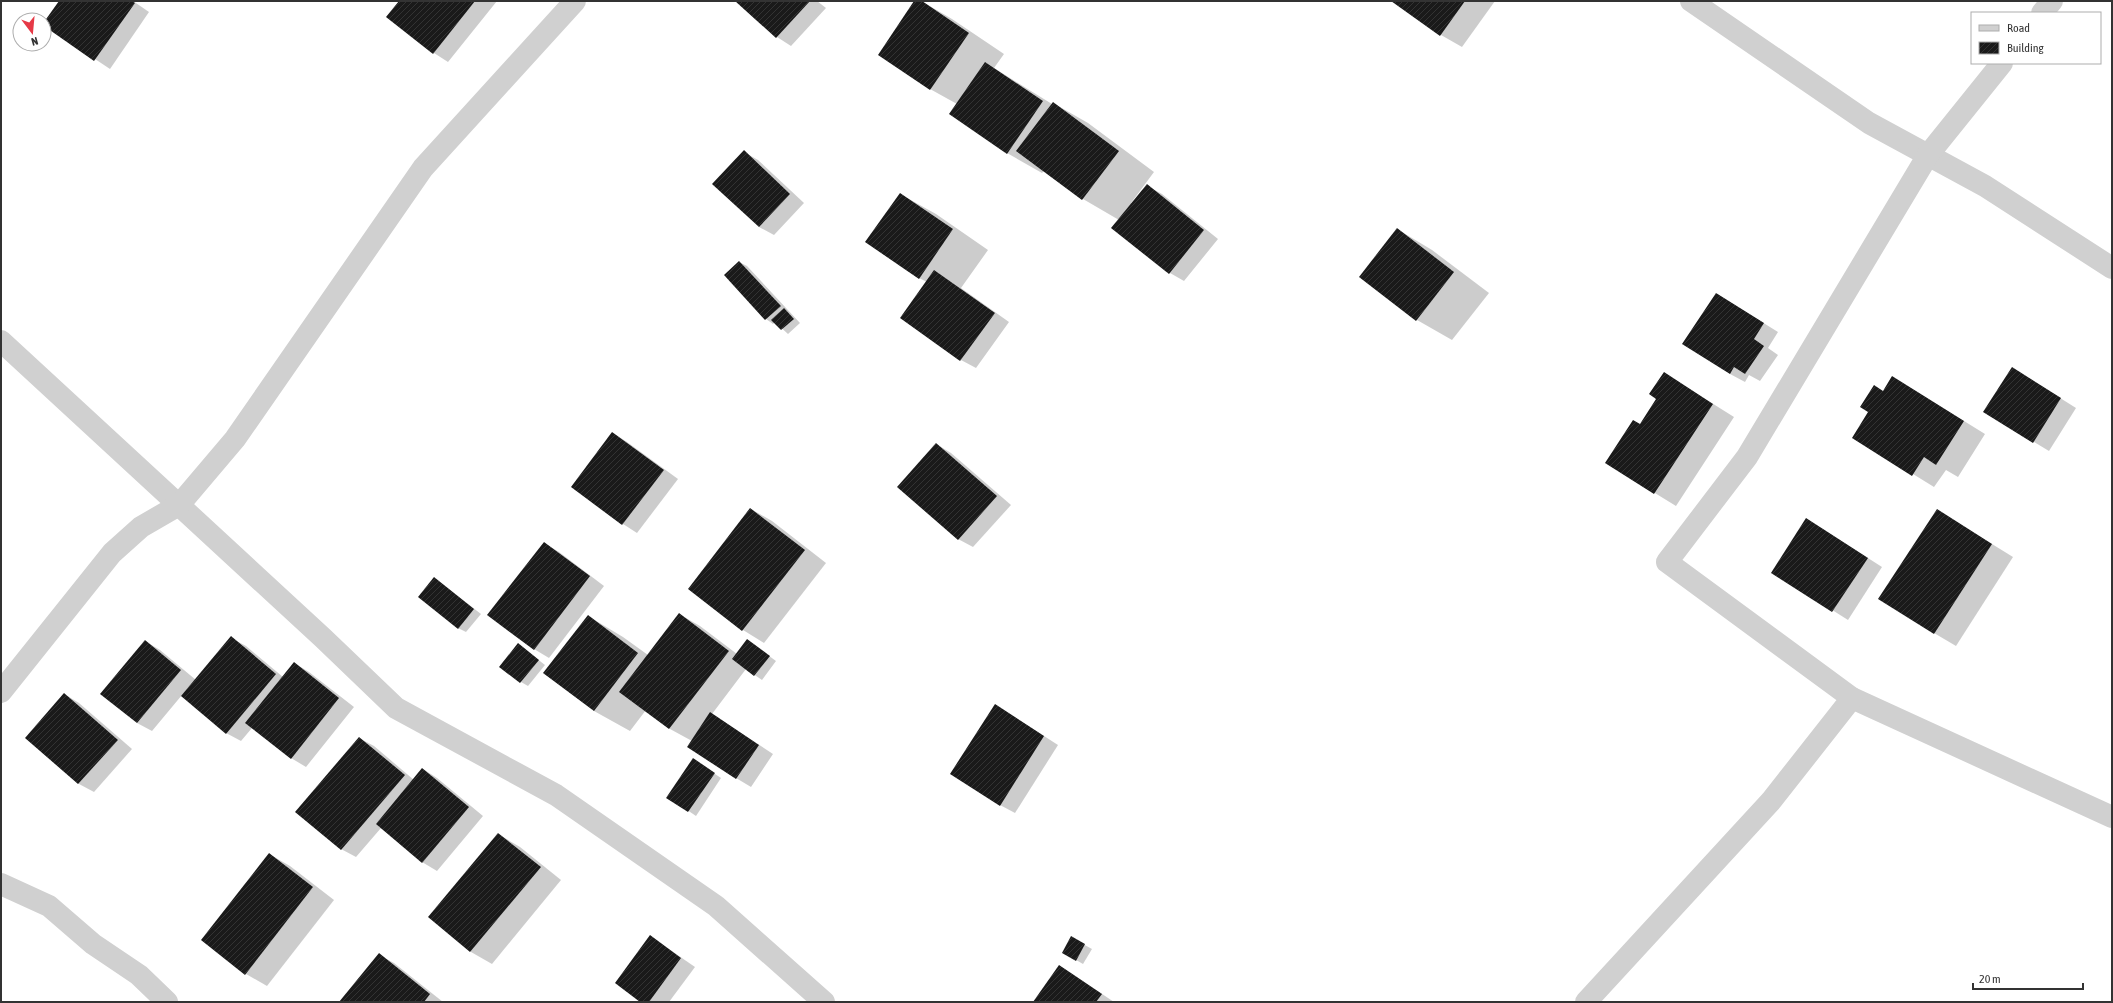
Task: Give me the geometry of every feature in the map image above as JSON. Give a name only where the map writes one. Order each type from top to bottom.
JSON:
[{"type":"street","points":[[1,692],[112,553],[141,527],[179,505],[235,439],[423,168],[575,1]]},
{"type":"street","points":[[1691,1],[1869,123],[1985,186],[2112,268]]},
{"type":"street","points":[[2043,12],[2052,1]]},
{"type":"street","points":[[2001,64],[1928,155],[1747,457],[1667,562],[1852,698],[2112,816]]},
{"type":"street","points":[[1,341],[323,638],[396,708],[556,795],[716,906],[824,1002]]},
{"type":"street","points":[[1586,1002],[1771,801],[1852,698]]},
{"type":"street","points":[[1,884],[49,906],[93,944],[139,975],[167,1002]]},
{"type":"building","points":[[59,1],[132,1],[135,3],[94,61],[52,32],[51,12]]},
{"type":"building","points":[[399,1],[475,1],[433,54],[386,17]]},
{"type":"building","points":[[735,1],[810,1],[776,38]]},
{"type":"building","points":[[914,1],[922,1],[969,33],[930,90],[878,55]]},
{"type":"building","points":[[1391,1],[1465,1],[1440,36]]},
{"type":"building","points":[[985,62],[1043,101],[1007,154],[949,114]]},
{"type":"building","points":[[1053,102],[1119,151],[1082,200],[1016,151]]},
{"type":"building","points":[[744,150],[790,194],[759,227],[712,184]]},
{"type":"building","points":[[1147,184],[1204,230],[1169,274],[1111,228]]},
{"type":"building","points":[[900,193],[953,229],[919,279],[865,242]]},
{"type":"building","points":[[1397,228],[1454,272],[1416,321],[1359,277]]},
{"type":"building","points":[[739,261],[781,306],[765,320],[724,275]]},
{"type":"building","points":[[934,270],[995,313],[960,361],[900,318]]},
{"type":"building","points":[[1716,293],[1764,323],[1754,339],[1764,346],[1745,374],[1734,367],[1730,374],[1682,344]]},
{"type":"building","points":[[784,308],[794,319],[781,330],[771,320]]},
{"type":"building","points":[[2012,367],[2061,398],[2033,443],[1983,412]]},
{"type":"building","points":[[1664,372],[1713,404],[1654,494],[1605,463],[1633,420],[1640,424],[1656,399],[1649,394]]},
{"type":"building","points":[[1892,376],[1964,421],[1936,465],[1924,457],[1912,476],[1852,438],[1868,412],[1860,407],[1874,385],[1883,391]]},
{"type":"building","points":[[612,432],[664,470],[622,525],[571,487]]},
{"type":"building","points":[[936,443],[997,496],[958,540],[897,487]]},
{"type":"building","points":[[750,508],[805,550],[742,631],[688,589]]},
{"type":"building","points":[[1937,509],[1992,544],[1934,634],[1878,599]]},
{"type":"building","points":[[1806,518],[1868,558],[1832,612],[1771,573]]},
{"type":"building","points":[[544,542],[590,576],[534,650],[487,615]]},
{"type":"building","points":[[434,577],[474,609],[458,629],[418,597]]},
{"type":"building","points":[[679,613],[729,651],[669,729],[619,692]]},
{"type":"building","points":[[588,615],[638,653],[594,711],[543,673]]},
{"type":"building","points":[[231,636],[276,674],[226,734],[181,696]]},
{"type":"building","points":[[747,639],[770,656],[754,676],[732,659]]},
{"type":"building","points":[[145,640],[181,670],[137,723],[100,694]]},
{"type":"building","points":[[518,643],[539,660],[520,683],[499,667]]},
{"type":"building","points":[[294,662],[339,698],[291,759],[245,723]]},
{"type":"building","points":[[64,693],[118,740],[78,784],[25,738]]},
{"type":"building","points":[[995,704],[1044,736],[1000,806],[950,774]]},
{"type":"building","points":[[710,712],[759,745],[736,779],[687,747]]},
{"type":"building","points":[[359,737],[405,775],[341,850],[295,812]]},
{"type":"building","points":[[693,758],[715,773],[688,812],[666,798]]},
{"type":"building","points":[[422,768],[469,807],[422,863],[376,824]]},
{"type":"building","points":[[498,833],[541,867],[470,952],[428,917]]},
{"type":"building","points":[[269,853],[313,887],[245,975],[201,940]]},
{"type":"building","points":[[650,935],[681,958],[649,1002],[640,1002],[615,983]]},
{"type":"building","points":[[1071,936],[1085,944],[1076,961],[1062,953]]},
{"type":"building","points":[[379,953],[430,994],[424,1002],[339,1002]]},
{"type":"building","points":[[1059,965],[1102,994],[1096,1002],[1033,1002]]}]
